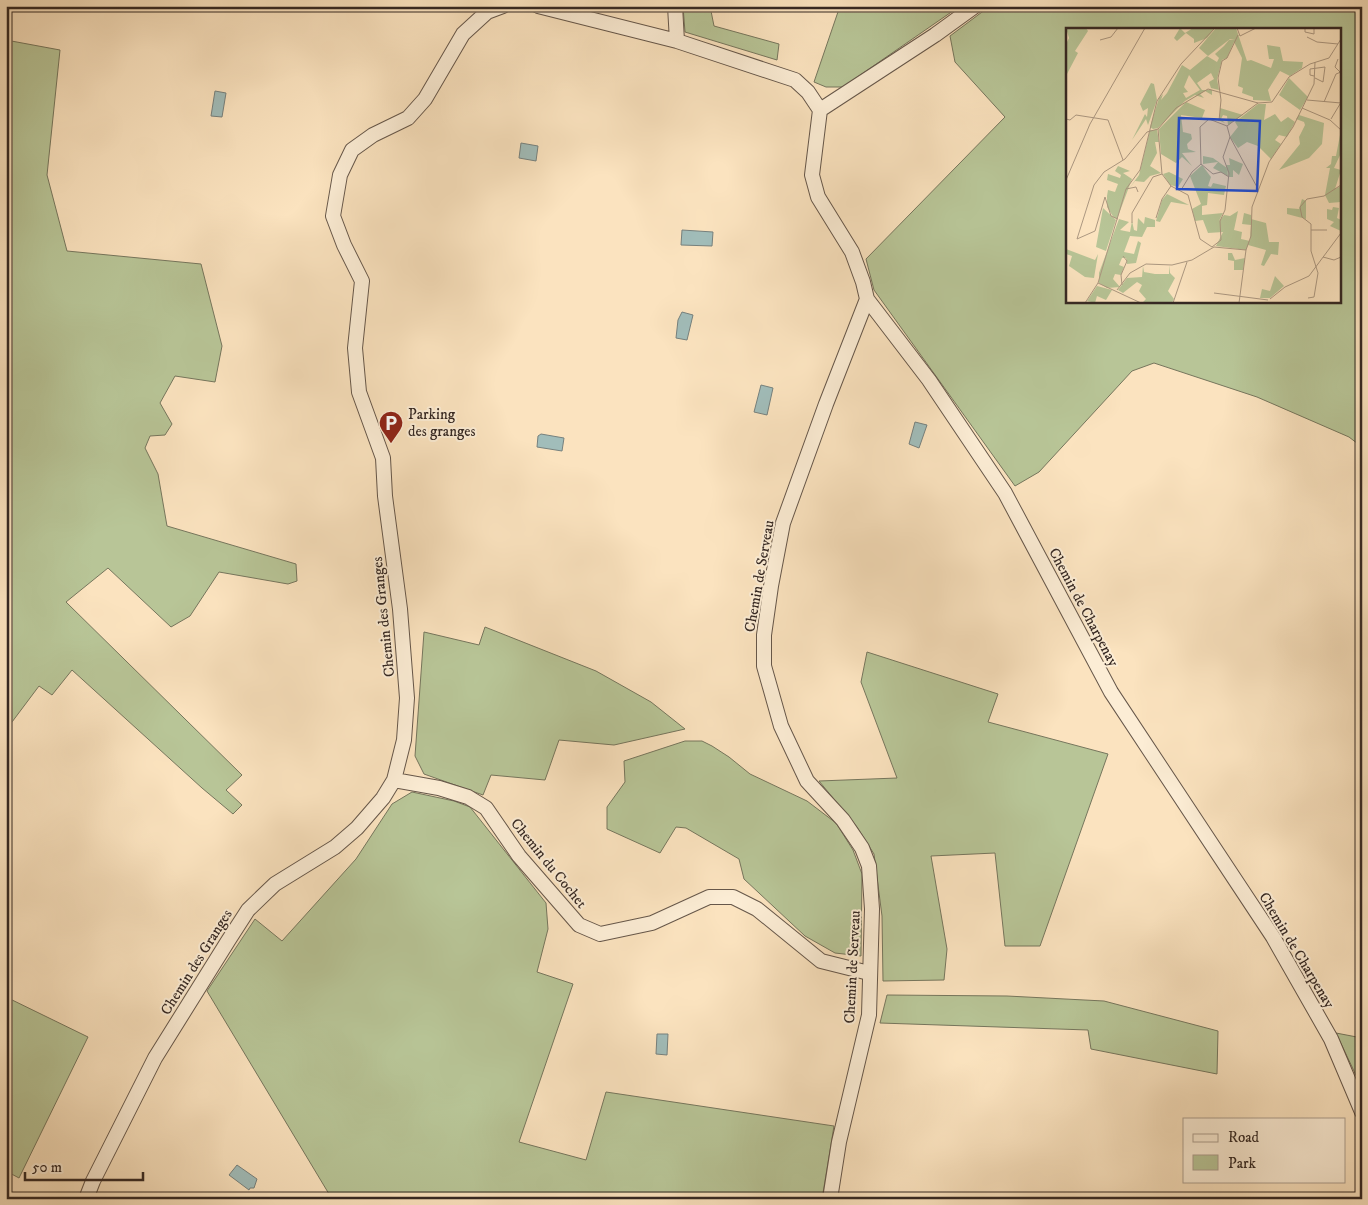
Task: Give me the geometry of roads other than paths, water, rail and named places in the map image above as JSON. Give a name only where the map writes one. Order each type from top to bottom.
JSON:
[{"type":"street","name":"Chemin des Granges","points":[[86,1199],[93,1181],[155,1058],[248,910],[275,884],[335,847],[357,828],[394,780],[404,740],[407,698],[400,609],[385,496],[383,458],[360,392],[355,348],[362,281],[344,245],[333,216],[340,175],[352,150],[373,135],[408,118],[425,99],[463,34],[487,12],[503,6]]},
{"type":"street","points":[[538,6],[677,41],[795,80],[808,92],[820,110],[935,35],[975,6]]},
{"type":"street","points":[[675,6],[677,41]]},
{"type":"street","name":"Chemin de Charpenay","points":[[820,110],[812,175],[818,197],[852,252],[867,299],[929,380],[1005,493],[1111,692],[1273,938],[1326,1030],[1362,1112]]},
{"type":"street","name":"Chemin de Serveau","points":[[830,1199],[839,1142],[869,1015],[872,909],[869,866],[862,848],[843,820],[807,781],[781,726],[764,666],[764,643],[770,586],[783,523],[826,404],[867,299]]},
{"type":"street","name":"Chemin du Cochet","points":[[394,780],[439,788],[468,796],[486,808],[519,856],[579,925],[600,934],[652,923],[709,897],[733,896],[757,909],[821,961],[870,973]]},
{"type":"water","points":[[215,91],[226,93],[222,117],[211,116]]},
{"type":"water","points":[[521,143],[538,146],[536,161],[519,158]]},
{"type":"water","points":[[682,230],[713,232],[712,246],[681,245]]},
{"type":"water","points":[[682,312],[693,315],[687,340],[676,338],[678,320]]},
{"type":"water","points":[[761,385],[773,388],[767,415],[754,412]]},
{"type":"water","points":[[915,422],[927,425],[919,448],[909,444]]},
{"type":"water","points":[[541,434],[564,438],[562,451],[537,447],[538,436]]},
{"type":"water","points":[[657,1034],[668,1034],[667,1055],[656,1054]]},
{"type":"water","points":[[237,1165],[257,1179],[254,1188],[249,1190],[229,1175]]},
{"type":"place","name":"Parking des granges","points":[[391,444]]}]
